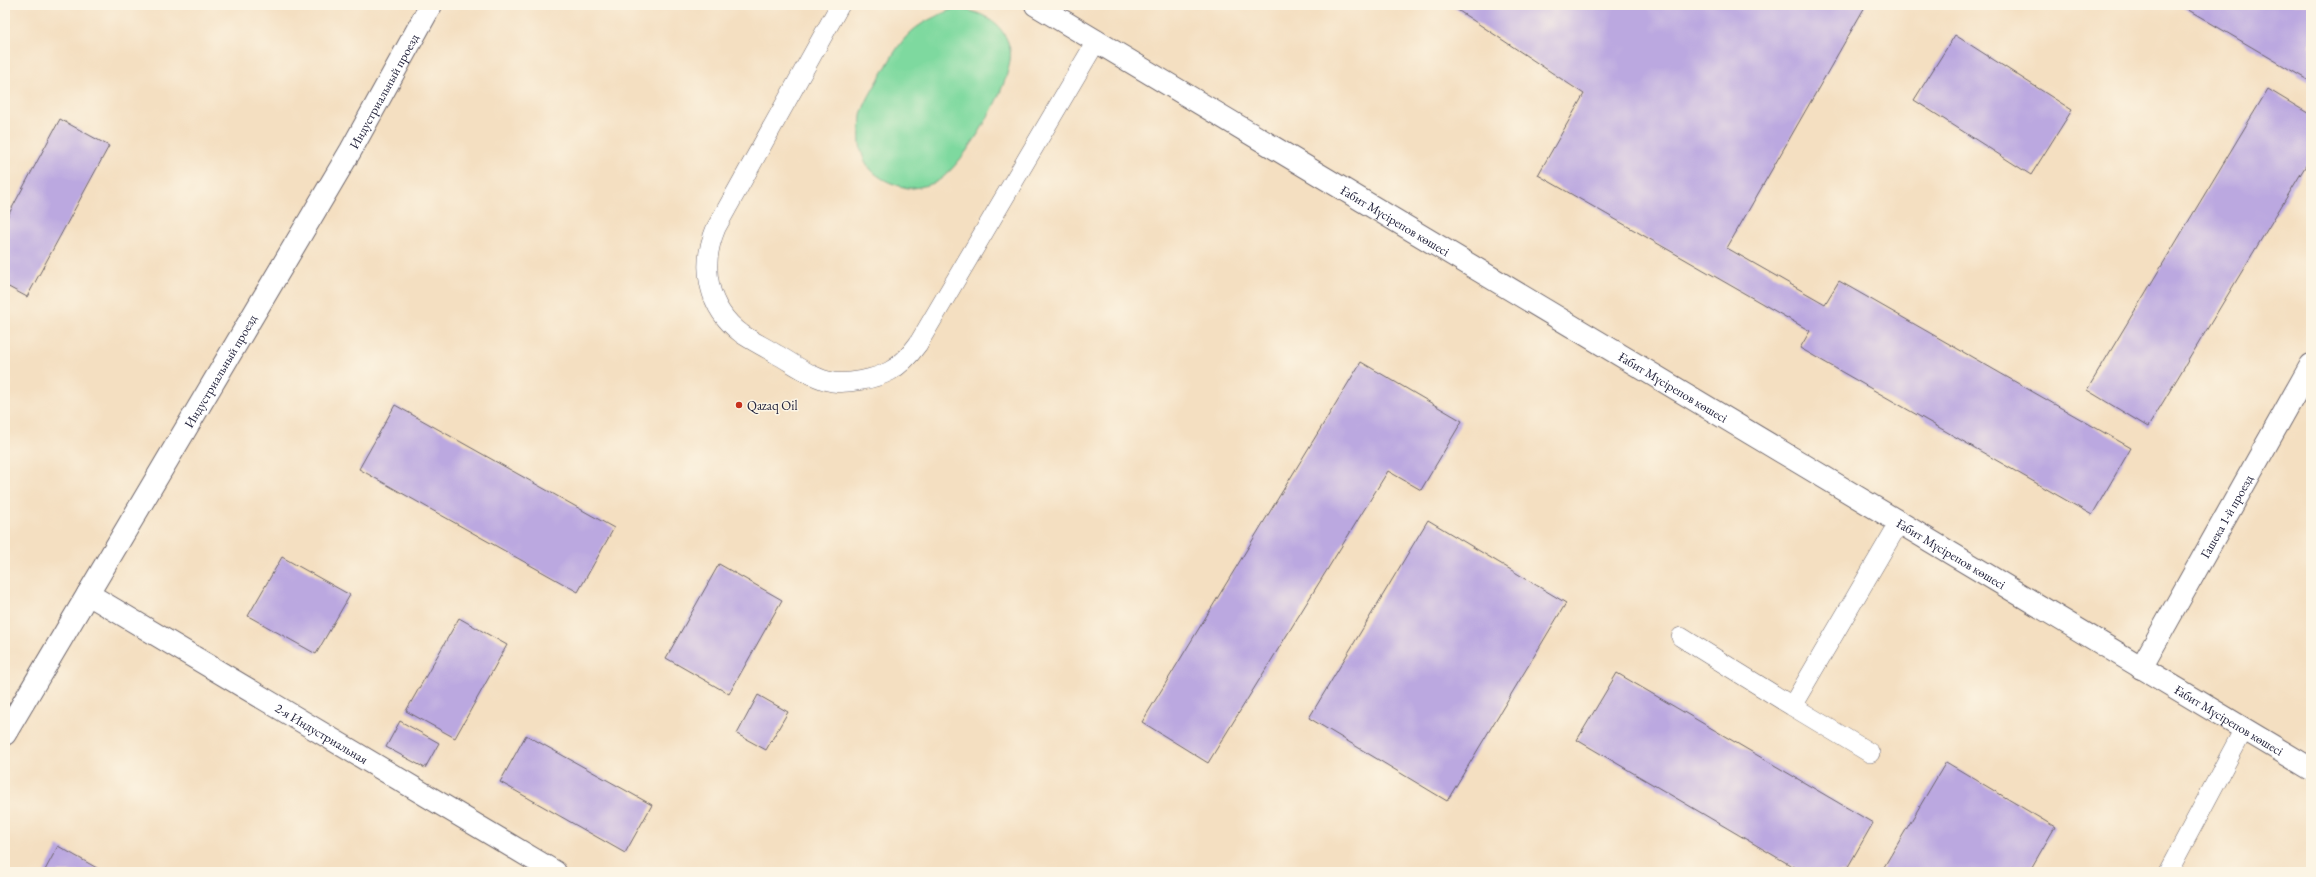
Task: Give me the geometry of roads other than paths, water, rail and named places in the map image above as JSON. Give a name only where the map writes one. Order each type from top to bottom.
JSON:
[{"type":"main road","name":"Индустриальный проезд","points":[[5,734],[351,150],[431,5]]},
{"type":"main road","name":"Ғабит Мүсірепов көшесі","points":[[1036,5],[1097,40],[1899,523],[2311,769]]},
{"type":"main road","name":"Гашека 1-й проезд","points":[[2141,668],[2311,365]]},
{"type":"main road","name":"2-я Индустриальная","points":[[88,594],[555,872]]},
{"type":"lane","points":[[840,5],[716,228],[709,245],[706,266],[709,285],[716,304],[742,333],[812,375],[833,382],[853,381],[889,372],[906,359],[918,344],[1097,40]]},
{"type":"lane","points":[[1792,706],[1899,523]]},
{"type":"lane","points":[[1681,638],[1870,753]]},
{"type":"lane","points":[[2168,872],[2244,729]]},
{"type":"place","name":"Qazaq Oil","points":[[739,405]]}]
